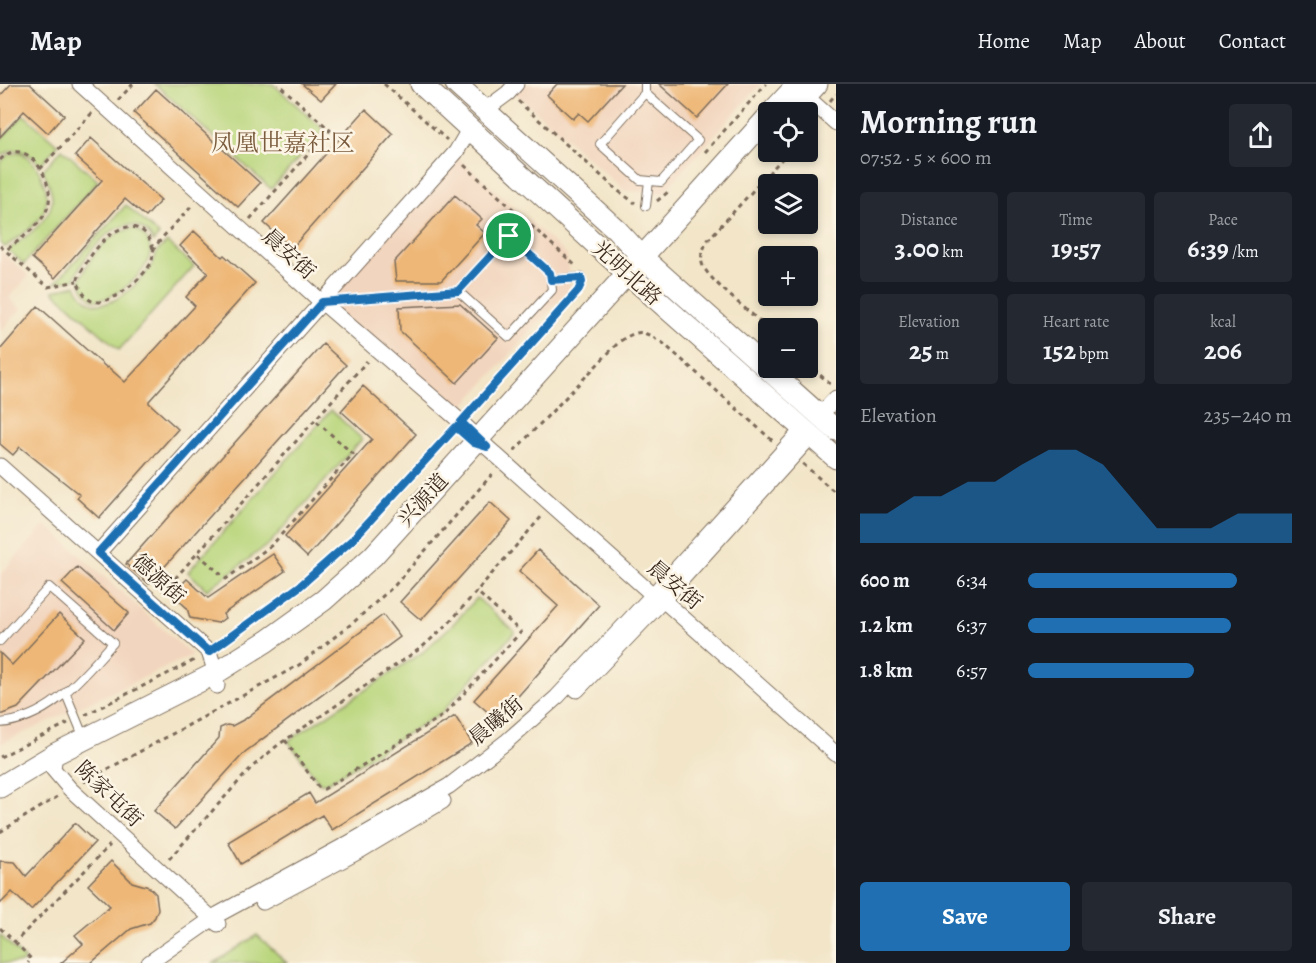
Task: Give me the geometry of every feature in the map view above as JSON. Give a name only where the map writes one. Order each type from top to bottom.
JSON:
[{"type":"main road","name":"光明北路","points":[[421,84],[632,278],[836,458]]},
{"type":"main road","name":"光明北路","points":[[456,84],[617,230],[647,261],[830,420]]},
{"type":"main road","points":[[785,102],[804,87]]},
{"type":"main road","points":[[796,102],[804,87]]},
{"type":"main road","name":"兴源道","points":[[0,787],[56,763],[289,642],[340,602],[389,556],[480,443],[632,278],[758,129]]},
{"type":"main road","name":"兴源道","points":[[647,261],[758,148]]},
{"type":"main road","name":"兴源道","points":[[0,800],[56,763],[84,739],[216,680]]},
{"type":"street","name":"晨安街","points":[[67,84],[102,110],[241,229],[372,355],[458,424]]},
{"type":"street","name":"晨安街","points":[[80,84],[102,110],[197,200],[503,462],[836,754]]},
{"type":"street","points":[[485,110],[509,87]]},
{"type":"street","points":[[804,87],[836,110]]},
{"type":"street","points":[[804,87],[836,123]]},
{"type":"street","points":[[95,551],[470,128]]},
{"type":"street","points":[[830,420],[836,398]]},
{"type":"street","name":"晨曦街","points":[[149,963],[218,919],[361,850],[456,793],[514,749],[565,704],[807,433]]},
{"type":"street","name":"德源街","points":[[0,466],[209,652],[216,680]]},
{"type":"street","name":"陈家屯街","points":[[56,763],[74,787],[120,835],[218,919]]},
{"type":"street","name":"陈家屯街","points":[[74,787],[164,864],[218,919]]},
{"type":"street","name":"晨曦街","points":[[164,963],[218,919]]},
{"type":"lane","points":[[645,84],[645,93],[600,144],[640,180],[661,182],[698,140],[645,93]]},
{"type":"lane","points":[[643,206],[649,181]]},
{"type":"lane","points":[[316,302],[458,291],[509,236],[550,273],[552,290],[510,337],[458,291]]},
{"type":"lane","points":[[551,280],[581,278]]},
{"type":"lane","points":[[0,640],[49,587],[113,643],[55,703],[34,713],[0,723]]},
{"type":"lane","points":[[66,694],[84,739]]},
{"type":"path","points":[[40,169],[133,84]]},
{"type":"path","points":[[241,229],[330,130],[278,84]]},
{"type":"path","points":[[0,757],[209,652],[300,586],[352,540],[578,291],[582,282],[581,271],[461,162],[454,148],[384,84]]},
{"type":"path","points":[[509,87],[616,190],[643,206]]},
{"type":"path","points":[[0,160],[6,153],[20,151],[31,156],[40,169],[48,189],[49,202],[44,215],[24,236],[5,250]]},
{"type":"path","points":[[758,319],[711,278],[702,266],[701,254],[707,241],[779,162]]},
{"type":"path","points":[[153,249],[197,200]]},
{"type":"path","points":[[134,226],[144,231],[151,239],[153,249],[152,261],[131,286],[115,297],[100,303],[90,300],[81,290],[78,280],[87,260],[97,248],[121,228],[134,226]]},
{"type":"path","points":[[0,246],[48,287],[78,280]]},
{"type":"path","points":[[0,832],[74,787],[299,664],[355,621],[395,585],[503,462],[620,342],[636,331],[644,332],[663,343],[836,493]]},
{"type":"path","points":[[154,603],[372,355]]},
{"type":"path","points":[[818,373],[836,389]]},
{"type":"path","points":[[197,554],[226,579],[272,545],[346,462],[353,454],[315,420]]},
{"type":"path","points":[[164,864],[251,768],[285,740],[421,648],[448,623],[544,514]]},
{"type":"path","points":[[285,740],[319,788],[324,789],[444,715],[521,632],[476,591]]},
{"type":"path","points":[[15,942],[120,835]]},
{"type":"path","points":[[0,928],[31,958],[28,963]]},
{"type":"shaded area","points":[[509,84],[761,84],[663,193],[625,191],[507,86]]},
{"type":"shaded area","points":[[451,151],[567,255],[570,288],[452,419],[316,301]]},
{"type":"shaded area","points":[[0,250],[29,276],[9,298],[21,309],[0,332]]},
{"type":"shaded area","points":[[45,524],[192,655],[0,744],[0,575]]},
{"type":"green space","points":[[155,84],[273,84],[324,130],[271,189]]},
{"type":"green space","points":[[24,115],[58,145],[40,165],[31,156],[16,150],[5,153],[0,158],[0,140]]},
{"type":"green space","points":[[62,149],[98,181],[24,264],[8,250],[35,229],[50,209],[52,194],[43,170]]},
{"type":"green space","points":[[20,152],[34,164],[39,172],[46,193],[46,203],[38,220],[5,247],[0,243],[0,163],[8,155]]},
{"type":"green space","points":[[126,205],[159,235],[153,242],[141,228],[131,225],[121,227],[111,232],[92,250],[75,279],[55,283]]},
{"type":"green space","points":[[134,228],[147,239],[150,251],[146,264],[138,276],[126,287],[101,299],[91,298],[80,280],[89,262],[108,240]]},
{"type":"green space","points":[[167,242],[194,266],[119,350],[53,291],[76,285],[84,297],[92,303],[102,304],[112,301],[133,287],[152,265],[157,252]]},
{"type":"green space","points":[[331,410],[362,439],[270,543],[207,590],[188,572]]},
{"type":"green space","points":[[477,598],[515,632],[441,713],[327,783],[320,783],[288,741],[423,652]]},
{"type":"green space","points":[[0,935],[24,959],[22,963],[0,963]]},
{"type":"green space","points":[[257,935],[287,963],[214,963]]},
{"type":"building","points":[[11,84],[30,84],[64,115],[48,133],[24,111],[0,137],[0,96]]},
{"type":"building","points":[[302,84],[336,84],[321,100]]},
{"type":"building","points":[[557,84],[622,84],[588,121],[579,113],[573,119],[547,95]]},
{"type":"building","points":[[659,84],[728,84],[697,118]]},
{"type":"building","points":[[156,89],[260,183],[238,207],[134,113]]},
{"type":"building","points":[[366,109],[393,134],[292,248],[264,223]]},
{"type":"building","points":[[91,138],[161,200],[146,217],[125,199],[55,278],[32,258],[102,180],[75,156]]},
{"type":"building","points":[[455,195],[482,219],[476,225],[485,233],[441,281],[396,281],[394,262]]},
{"type":"building","points":[[194,231],[255,283],[149,401],[178,429],[99,518],[77,498],[80,495],[20,447],[13,455],[0,444],[0,350],[38,306],[125,382],[195,306],[186,297],[208,273],[180,246]]},
{"type":"building","points":[[460,304],[498,338],[457,383],[400,331],[399,307]]},
{"type":"building","points":[[323,344],[346,365],[149,584],[126,564]]},
{"type":"building","points":[[363,386],[416,434],[307,557],[285,536],[372,439],[341,411]]},
{"type":"building","points":[[490,502],[511,521],[421,620],[400,602]]},
{"type":"building","points":[[538,550],[599,605],[497,720],[474,700],[558,606],[519,571]]},
{"type":"building","points":[[273,554],[285,571],[223,614],[225,618],[218,623],[190,618],[187,608],[172,594],[187,579],[208,598]]},
{"type":"building","points":[[77,567],[129,613],[114,630],[62,583]]},
{"type":"building","points":[[59,614],[85,638],[18,708],[0,715],[0,653],[12,665]]},
{"type":"building","points":[[383,615],[400,637],[245,752],[175,829],[154,811],[219,738],[220,728],[227,725],[232,726],[245,719]]},
{"type":"building","points":[[455,716],[472,743],[332,830],[322,815],[241,864],[228,842],[309,793],[315,803]]},
{"type":"building","points":[[75,823],[95,842],[31,910],[12,892],[0,904],[0,861],[15,862],[26,876]]},
{"type":"building","points":[[111,861],[132,882],[149,887],[156,894],[158,909],[155,917],[150,923],[131,929],[91,963],[61,963],[83,944],[75,935],[110,906],[88,885]]},
{"type":"district","name":"凤凰世嘉社区","points":[[283,143]]},
{"type":"route","points":[[509,236],[550,273],[551,280],[581,278],[582,282],[578,291],[461,422],[487,447],[474,443],[456,427],[352,540],[300,586],[209,652],[98,553],[322,302],[458,291],[509,236]]}]
